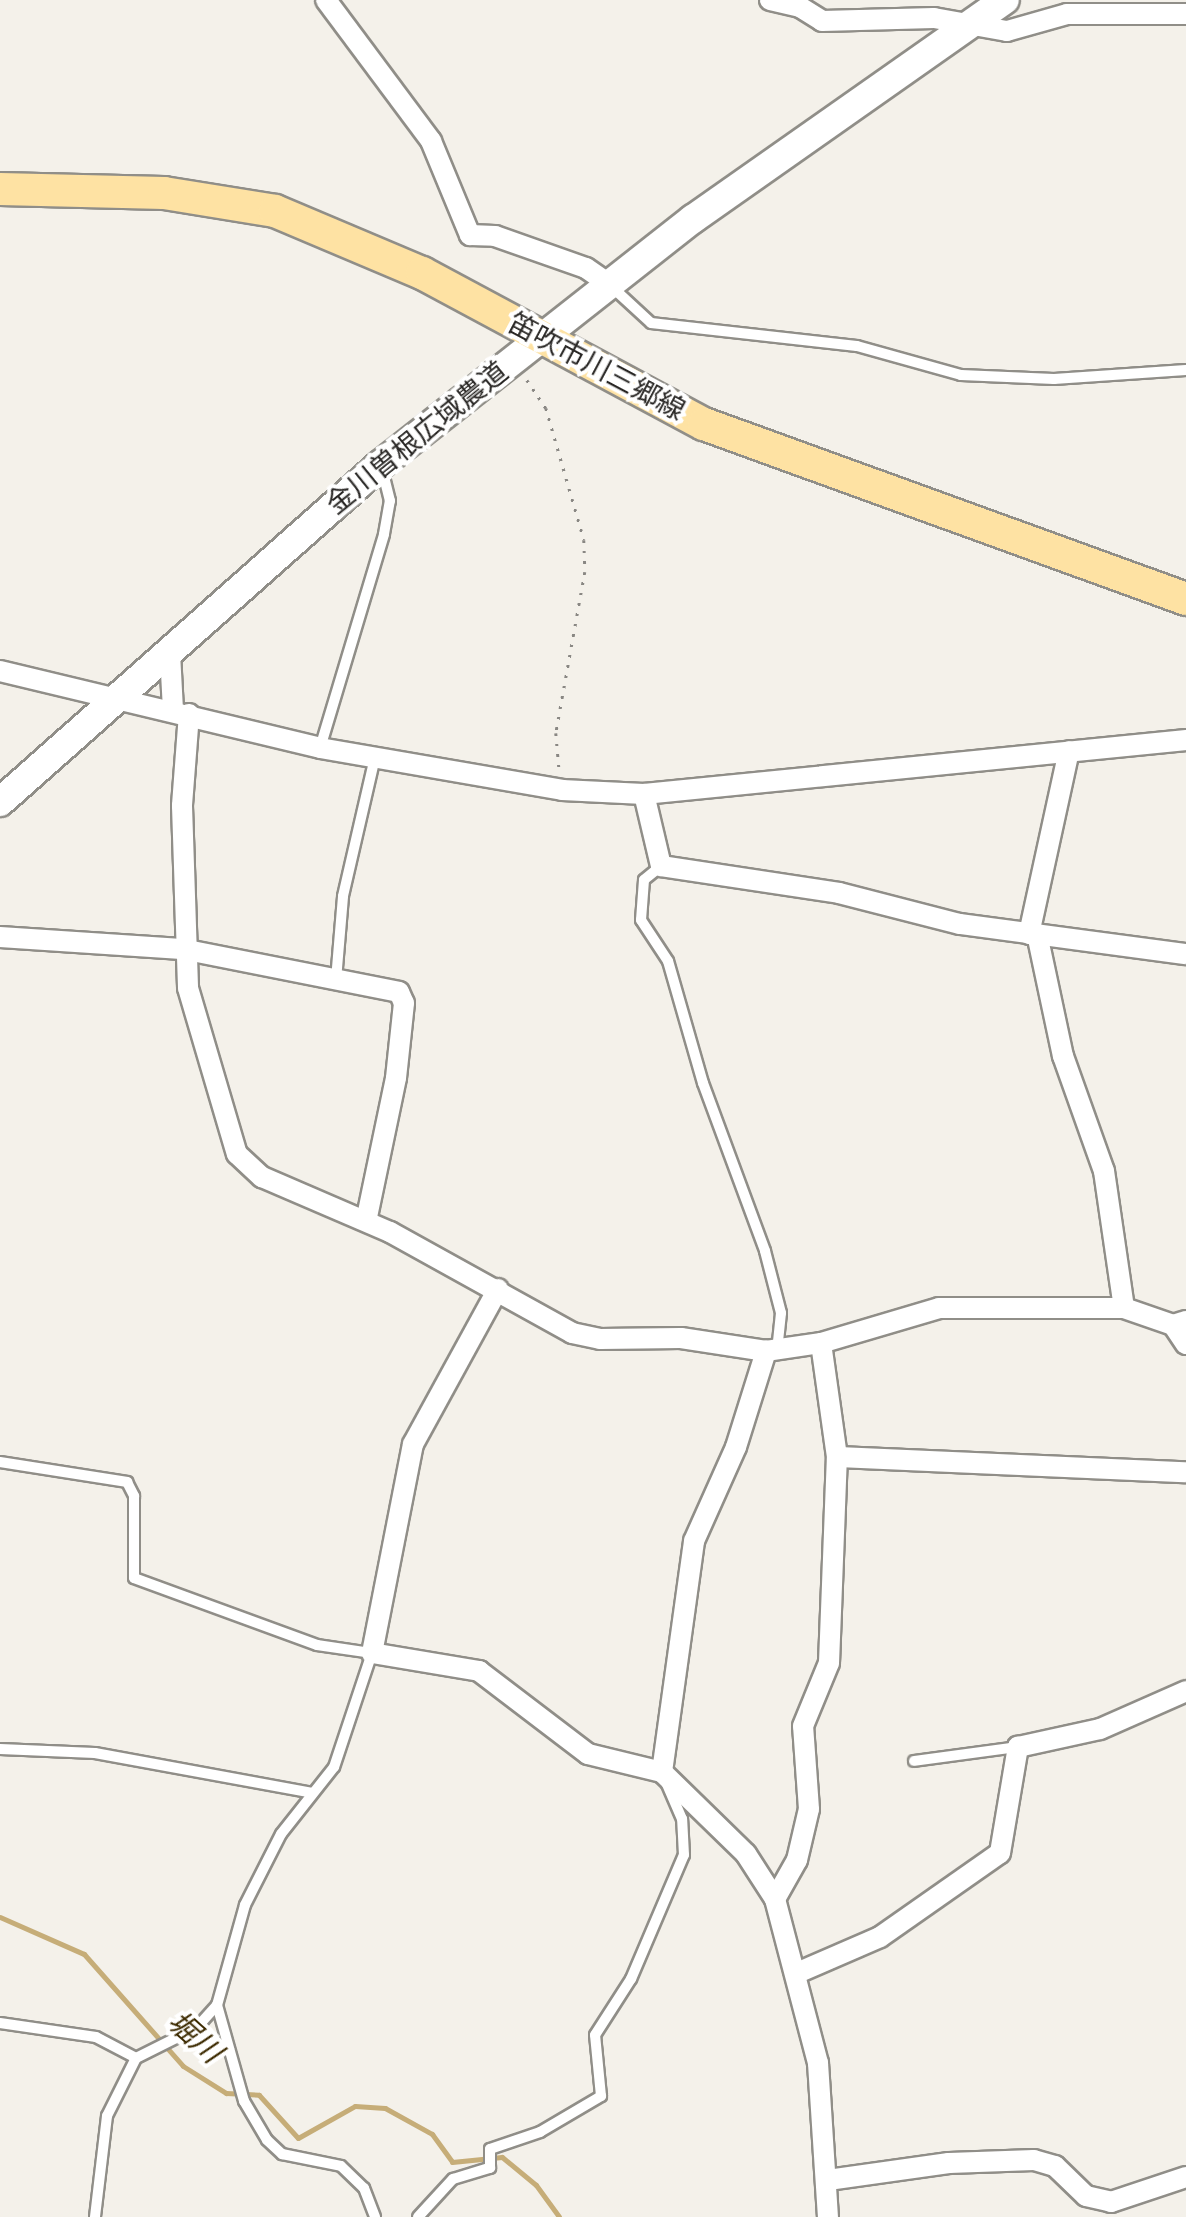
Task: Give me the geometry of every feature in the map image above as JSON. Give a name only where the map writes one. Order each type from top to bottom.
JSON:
[{"type":"main road","name":"笛吹市川三郷線","points":[[0,189],[164,193],[275,210],[422,273],[541,341],[704,424],[1186,600]]},
{"type":"street","points":[[326,0],[431,141],[470,235],[495,236],[550,255],[609,284]]},
{"type":"street","points":[[770,0],[800,7],[822,21],[934,18],[1007,32],[1068,14],[1118,10],[1186,14]]},
{"type":"street","name":"金川曽根広域農道","points":[[0,802],[380,466],[609,284],[1004,0]]},
{"type":"street","points":[[170,653],[181,712],[182,949],[237,1154],[262,1177],[366,1222],[498,1289],[572,1333],[771,1350],[821,1343],[939,1308],[1124,1308],[1179,1323],[1186,1344]]},
{"type":"street","points":[[0,671],[320,748],[562,790],[644,794],[1186,740]]},
{"type":"street","points":[[1069,751],[1033,934],[1063,1056],[1104,1170],[1124,1308]]},
{"type":"street","points":[[644,794],[661,866],[840,892],[1033,934],[1186,954]]},
{"type":"street","points":[[0,937],[182,949],[336,981],[389,984],[404,1004],[384,1156],[366,1222]]},
{"type":"street","points":[[498,1289],[412,1444],[372,1652],[480,1671],[588,1754],[662,1772],[746,1854],[774,1899],[797,1973],[818,2063],[828,2217]]},
{"type":"street","points":[[774,1899],[797,1860],[809,1809],[803,1726],[829,1663],[837,1457],[821,1343]]},
{"type":"street","points":[[662,1772],[694,1542],[736,1447],[771,1350]]},
{"type":"street","points":[[837,1457],[1186,1472]]},
{"type":"street","points":[[797,1973],[880,1938],[1000,1853],[1018,1747],[1100,1728],[1186,1691]]},
{"type":"street","points":[[828,2180],[949,2163],[1034,2160],[1055,2166],[1086,2196],[1111,2202],[1186,2177]]},
{"type":"lane","points":[[609,284],[651,323],[857,346],[961,375],[1054,379],[1186,370]]},
{"type":"lane","points":[[320,748],[384,534],[390,500],[380,466]]},
{"type":"lane","points":[[336,981],[343,896],[375,758]]},
{"type":"lane","points":[[661,866],[644,880],[641,920],[668,961],[765,1251],[781,1313],[771,1350]]},
{"type":"lane","points":[[0,1462],[127,1482],[134,1496],[134,1578],[318,1646],[372,1652],[334,1767],[281,1834],[245,1905],[217,2005],[244,2101],[282,2154],[341,2166],[364,2188],[375,2217]]},
{"type":"lane","points":[[914,1762],[1018,1747]]},
{"type":"lane","points":[[0,1749],[95,1753],[312,1793]]},
{"type":"lane","points":[[418,2217],[453,2179],[490,2168],[490,2149],[540,2132],[601,2096],[595,2035],[631,1979],[684,1855],[682,1819],[662,1772]]},
{"type":"lane","points":[[95,2217],[104,2126],[136,2058],[172,2040],[217,2005]]},
{"type":"lane","points":[[0,2023],[80,2033],[136,2058]]},
{"type":"path","points":[[514,360],[546,408],[584,540],[586,572],[556,733],[562,790]]},
{"type":"waterway","name":"堀川","points":[[0,1917],[84,1954],[183,2066],[226,2093],[259,2095],[298,2138],[355,2106],[385,2108],[432,2134],[452,2162],[502,2157],[536,2185],[559,2217]]}]
